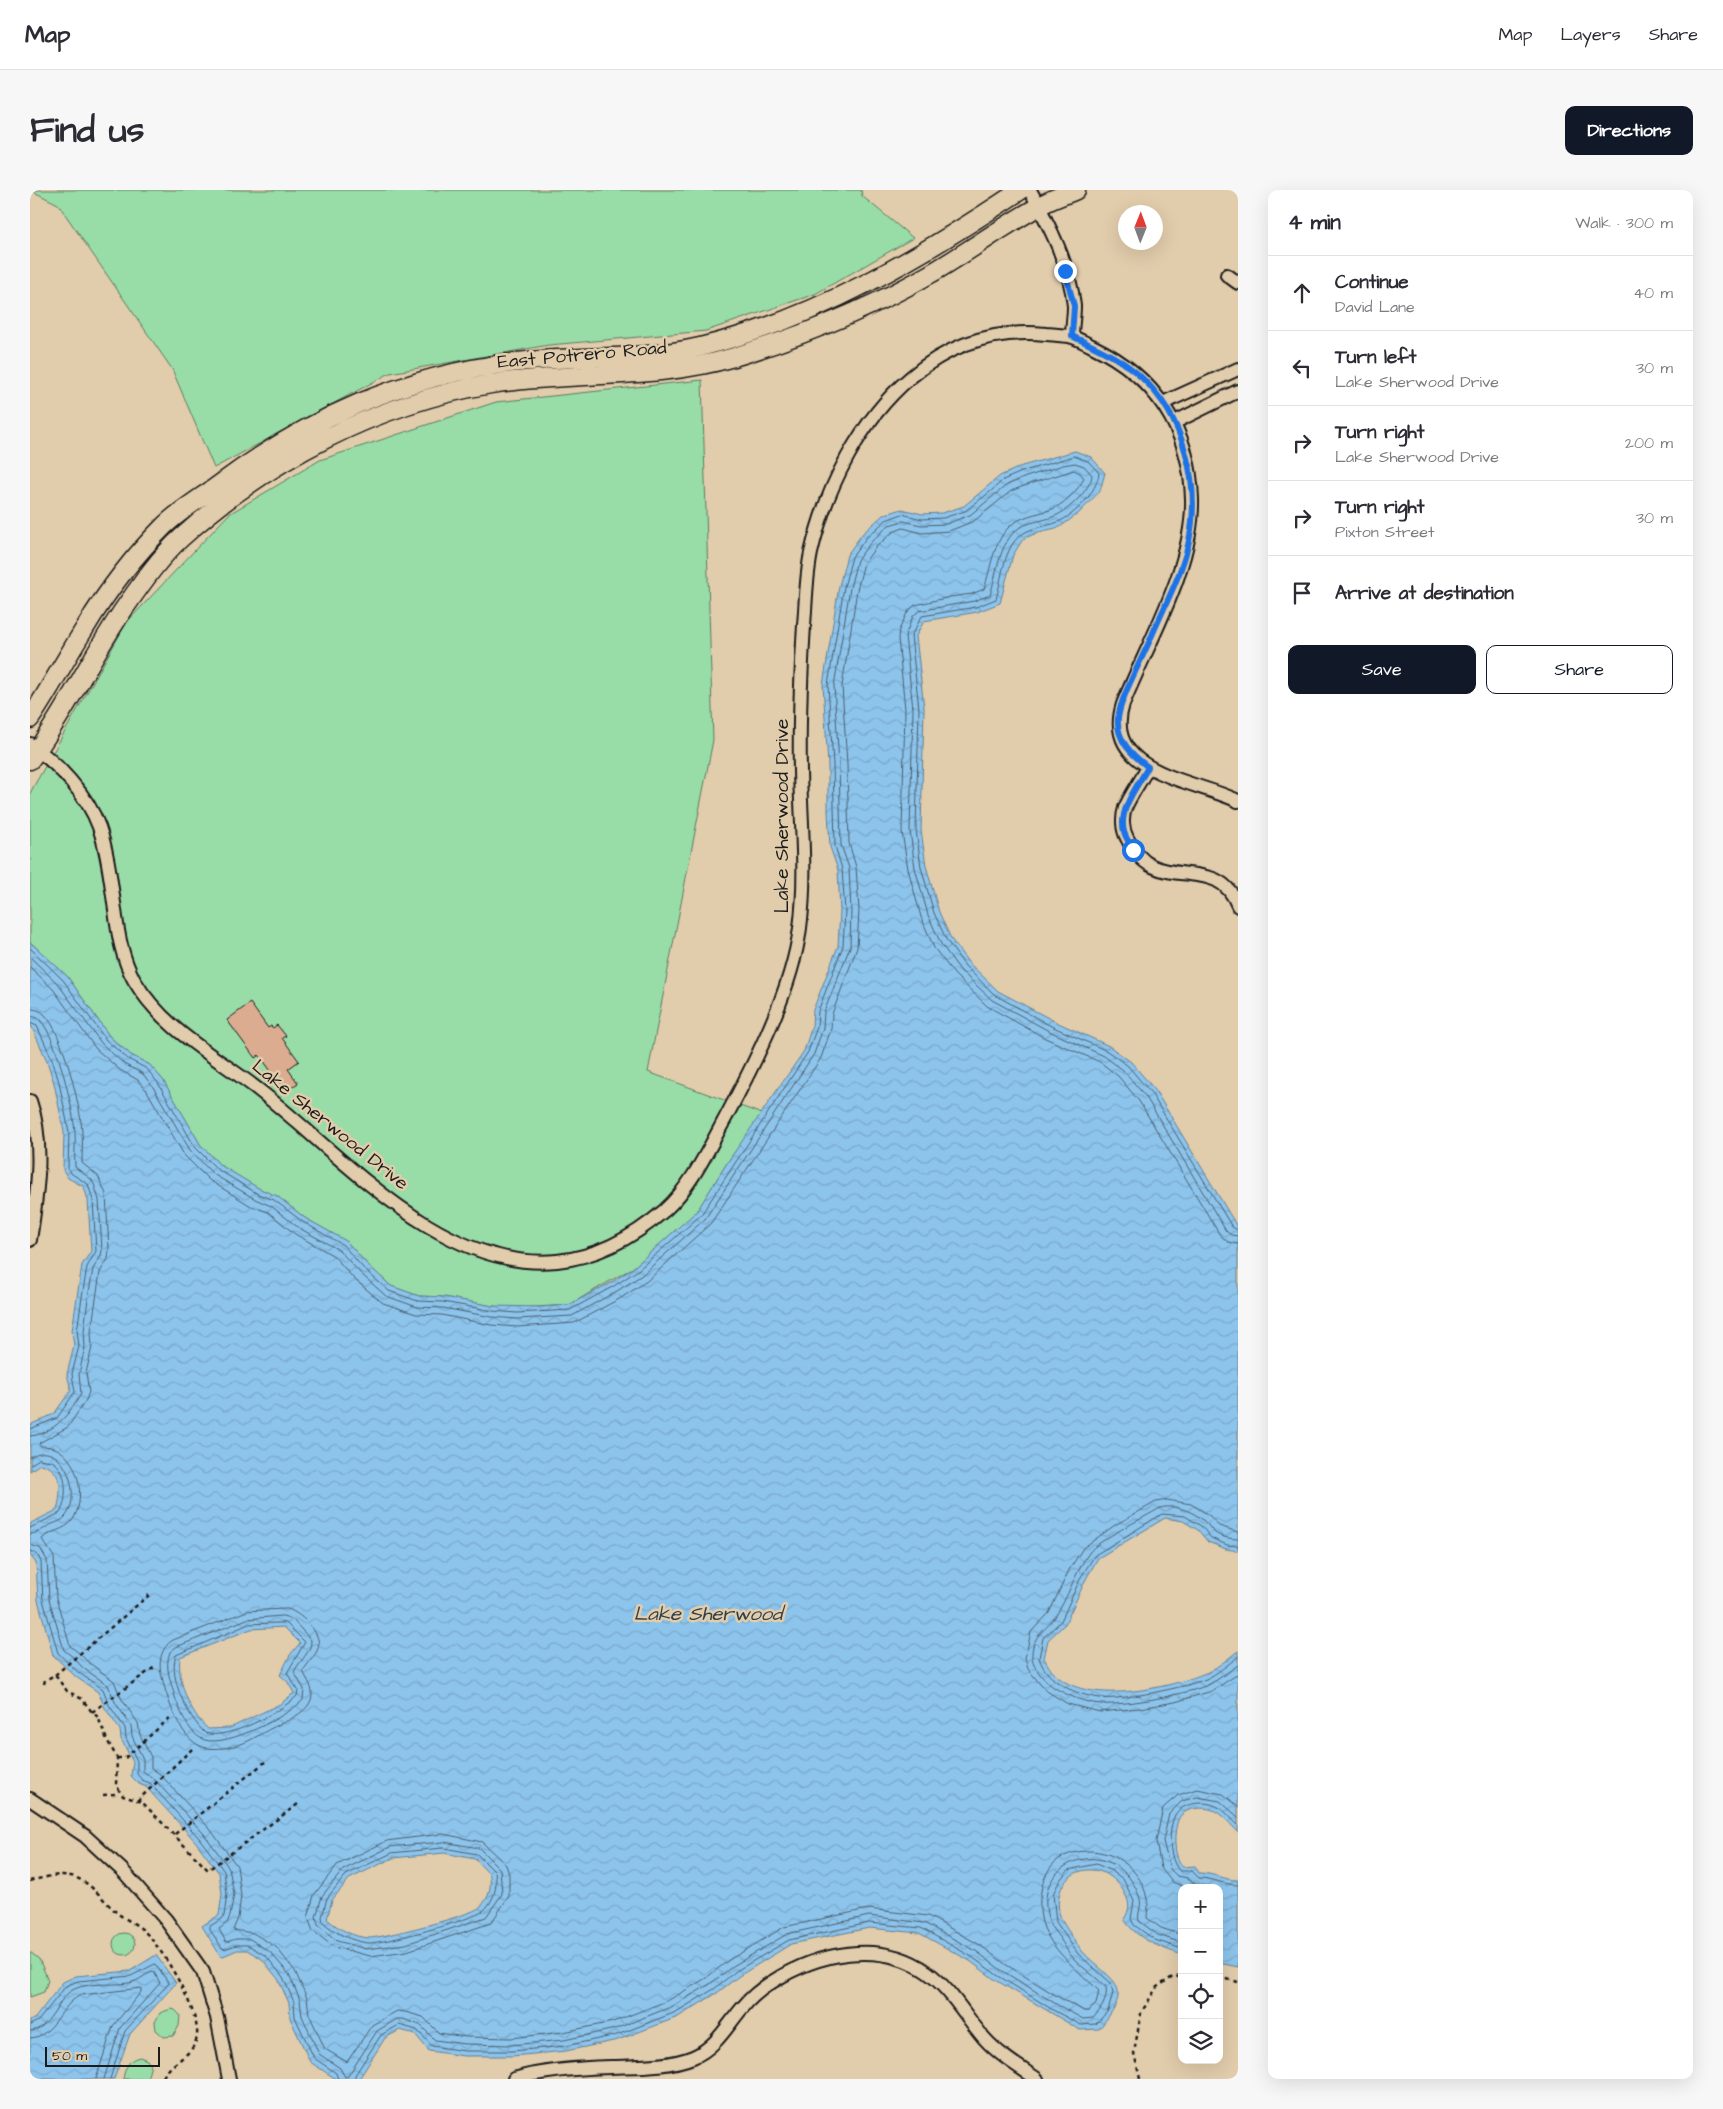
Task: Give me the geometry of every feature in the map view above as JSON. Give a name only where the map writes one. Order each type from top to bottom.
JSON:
[{"type":"street","name":"East Potrero Road","points":[[30,719],[85,626],[110,591],[167,523],[234,473],[272,448],[330,415],[382,394],[456,372],[544,359],[660,353],[698,348],[758,331],[788,321],[866,283],[947,239],[1021,190]]},
{"type":"street","points":[[1030,190],[1059,249],[1071,290],[1074,306],[1072,336]]},
{"type":"street","name":"East Potrero Road","points":[[33,751],[126,605],[152,571],[180,539],[244,488],[288,458],[340,432],[383,414],[490,384],[546,377],[627,374],[702,365],[796,337],[834,322],[929,275],[1038,206],[1076,190]]},
{"type":"street","points":[[1227,275],[1238,283]]},
{"type":"street","name":"Lake Sherwood Drive","points":[[33,751],[60,769],[82,796],[97,822],[110,878],[118,928],[129,968],[137,985],[183,1037],[254,1086],[374,1189],[435,1229],[460,1244],[504,1258],[535,1262],[576,1259],[600,1252],[632,1234],[665,1209],[694,1175],[746,1080],[769,1028],[791,968],[800,932],[803,899],[799,724],[807,574],[817,531],[834,486],[850,452],[865,428],[901,386],[934,359],[953,348],[976,340],[1016,332],[1072,336],[1106,353],[1142,377],[1163,403],[1175,422],[1186,454],[1191,484],[1192,516],[1189,542],[1174,585],[1129,688],[1118,718],[1120,736],[1127,748],[1148,767],[1238,800]]},
{"type":"street","points":[[1163,403],[1238,370]]},
{"type":"street","points":[[1175,422],[1238,391]]},
{"type":"street","points":[[1148,767],[1125,809],[1124,833],[1133,850],[1152,866],[1212,878],[1223,884],[1232,893],[1238,906]]},
{"type":"street","points":[[30,1101],[36,1129],[38,1156],[30,1240]]},
{"type":"street","points":[[30,1799],[85,1836],[123,1871],[166,1920],[203,1972],[217,2017],[229,2079]]},
{"type":"street","points":[[514,2079],[528,2075],[593,2068],[652,2066],[694,2057],[711,2046],[743,2007],[772,1982],[810,1963],[856,1952],[890,1955],[907,1960],[928,1972],[966,2014],[985,2040],[1037,2079]]},
{"type":"path","points":[[44,1684],[46,1680],[149,1595]]},
{"type":"path","points":[[92,1712],[156,1666]]},
{"type":"path","points":[[55,1674],[68,1691],[82,1699],[98,1717],[106,1740],[117,1758],[116,1786],[123,1796],[142,1802],[208,1870],[298,1804]]},
{"type":"path","points":[[117,1758],[125,1758],[172,1716]]},
{"type":"path","points":[[137,1801],[192,1750]]},
{"type":"path","points":[[174,1834],[265,1762]]},
{"type":"path","points":[[103,1795],[114,1794],[120,1790]]},
{"type":"path","points":[[30,1881],[69,1875],[78,1878],[98,1892],[120,1916],[144,1930],[163,1955],[187,1998],[197,2028],[197,2037],[190,2052],[171,2065],[162,2079]]},
{"type":"path","points":[[1140,2079],[1134,2052],[1141,2013],[1157,1987],[1170,1978],[1178,1977]]},
{"type":"path","points":[[1223,1978],[1238,1982]]},
{"type":"green space","points":[[30,190],[861,190],[862,196],[913,238],[815,294],[706,331],[549,345],[390,373],[214,468],[172,369],[58,204]]},
{"type":"green space","points":[[702,380],[713,740],[648,1072],[762,1114],[727,1163],[697,1211],[634,1267],[569,1305],[517,1308],[493,1306],[444,1297],[419,1296],[391,1286],[346,1241],[305,1218],[277,1196],[260,1189],[220,1165],[200,1144],[163,1080],[150,1065],[131,1055],[110,1037],[67,976],[30,942],[30,793],[127,622],[229,514],[320,460],[496,402]]},
{"type":"green space","points":[[120,1933],[128,1933],[135,1940],[135,1948],[128,1955],[120,1955],[113,1948],[113,1940]]},
{"type":"green space","points":[[30,1952],[39,1959],[48,1980],[44,1992],[30,1997]]},
{"type":"green space","points":[[171,2009],[180,2015],[179,2026],[173,2036],[164,2037],[156,2030],[155,2022],[160,2013]]},
{"type":"green space","points":[[140,2057],[147,2060],[151,2065],[147,2079],[123,2079],[128,2065]]},
{"type":"water","name":"Lake Sherwood","points":[[1075,451],[1091,457],[1105,473],[1100,491],[1079,513],[1060,527],[1039,532],[1023,539],[1013,555],[1000,603],[977,612],[924,621],[916,636],[924,708],[921,830],[926,866],[939,912],[951,939],[968,962],[998,991],[1054,1021],[1109,1046],[1131,1062],[1155,1090],[1238,1228],[1238,1551],[1226,1549],[1208,1542],[1198,1530],[1183,1521],[1165,1518],[1098,1558],[1065,1624],[1048,1640],[1044,1658],[1053,1672],[1069,1684],[1086,1690],[1126,1692],[1187,1680],[1216,1667],[1238,1651],[1238,1832],[1215,1811],[1206,1808],[1196,1808],[1182,1814],[1179,1818],[1175,1844],[1177,1857],[1183,1867],[1195,1866],[1199,1873],[1238,1880],[1238,1967],[1223,1964],[1223,1884],[1178,1884],[1178,1954],[1142,1938],[1129,1926],[1124,1919],[1129,1907],[1128,1900],[1116,1882],[1106,1874],[1094,1870],[1082,1871],[1072,1875],[1064,1884],[1059,1896],[1059,1912],[1064,1924],[1082,1951],[1116,1985],[1118,1993],[1117,2002],[1099,2029],[1080,2030],[994,1979],[970,1961],[919,1933],[869,1928],[791,1944],[678,2017],[618,2040],[566,2051],[512,2056],[464,2056],[429,2051],[415,2034],[400,2030],[385,2038],[359,2079],[336,2079],[310,2062],[290,2018],[289,2003],[278,1979],[262,1959],[247,1950],[237,1950],[221,1957],[202,1926],[219,1915],[222,1894],[219,1873],[195,1841],[146,1787],[139,1784],[131,1776],[133,1762],[121,1739],[120,1730],[105,1708],[98,1692],[76,1677],[53,1655],[38,1600],[36,1563],[30,1555],[30,1526],[31,1523],[57,1510],[60,1488],[57,1475],[48,1466],[40,1464],[30,1471],[30,1428],[32,1424],[54,1414],[71,1390],[67,1374],[74,1346],[72,1331],[82,1265],[91,1251],[88,1200],[84,1187],[68,1178],[63,1170],[64,1132],[54,1083],[47,1061],[30,1023],[30,942],[67,976],[110,1037],[131,1055],[150,1065],[163,1080],[200,1144],[220,1165],[260,1189],[277,1196],[305,1218],[346,1241],[391,1286],[419,1296],[444,1297],[493,1306],[543,1307],[569,1305],[612,1282],[634,1267],[697,1211],[727,1163],[804,1051],[812,1026],[813,1010],[838,946],[840,911],[838,870],[830,847],[828,765],[823,685],[839,586],[847,555],[862,534],[883,515],[902,509],[922,514],[942,513],[964,506],[1000,476],[1022,466]],"holes":[[[284,1627],[300,1643],[290,1655],[280,1675],[287,1681],[294,1693],[280,1704],[230,1728],[208,1729],[190,1706],[183,1687],[180,1657],[251,1629]],[[444,1853],[475,1859],[490,1875],[490,1884],[486,1900],[474,1911],[427,1926],[369,1938],[346,1932],[327,1919],[332,1900],[349,1879],[393,1858]]]},
{"type":"water","points":[[156,1955],[176,1983],[130,2034],[114,2079],[30,2079],[30,2021],[35,2018],[63,1982],[76,1976],[130,1971]]},
{"type":"building","points":[[250,1003],[268,1028],[271,1026],[273,1028],[277,1025],[286,1036],[282,1038],[299,1061],[288,1069],[298,1083],[286,1091],[259,1055],[255,1058],[227,1020]]},
{"type":"route","points":[[1065,271],[1074,306],[1072,336],[1106,353],[1142,377],[1163,403],[1175,422],[1186,454],[1191,484],[1192,516],[1189,542],[1174,585],[1129,688],[1118,718],[1120,736],[1127,748],[1148,767],[1125,809],[1124,833],[1133,850]]}]
